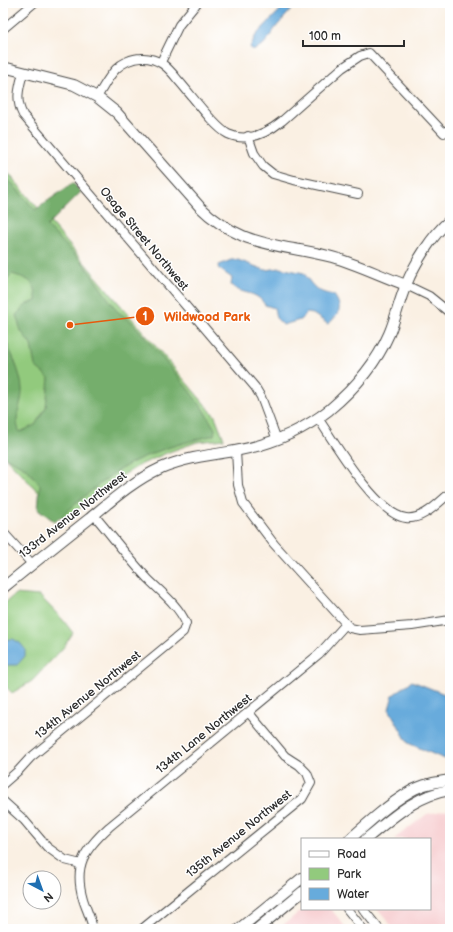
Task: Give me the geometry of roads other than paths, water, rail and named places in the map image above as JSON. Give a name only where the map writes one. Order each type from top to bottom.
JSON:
[{"type":"street","points":[[3,29],[34,3]]},
{"type":"street","points":[[160,62],[179,25],[198,3]]},
{"type":"street","points":[[97,97],[113,73],[123,63],[133,59],[153,58],[167,67],[215,124],[227,133],[236,137],[262,134],[272,128],[342,68],[360,56],[369,53],[447,131]]},
{"type":"street","points":[[3,67],[74,85],[97,97],[117,113],[200,207],[232,231],[262,242],[333,257],[406,285],[429,296],[450,313]]},
{"type":"street","name":"Osage Street Northwest","points":[[23,73],[17,100],[23,115],[255,387],[261,397],[277,440]]},
{"type":"street","points":[[248,136],[254,152],[263,166],[274,174],[294,180],[358,194]]},
{"type":"street","name":"133rd Avenue Northwest","points":[[3,588],[110,500],[135,482],[160,469],[186,460],[210,454],[236,451],[259,446],[277,440],[318,418],[360,381],[373,362],[390,333],[406,285],[425,251],[450,220]]},
{"type":"street","points":[[318,418],[353,469],[379,502],[393,514],[406,518],[428,512],[450,493]]},
{"type":"street","points":[[236,451],[238,485],[243,503],[274,544],[350,628],[360,630],[412,626],[450,620]]},
{"type":"street","name":"134th Avenue Northwest","points":[[3,784],[30,758],[183,632],[186,623],[183,616],[169,598],[139,568],[94,514]]},
{"type":"street","points":[[3,532],[32,564]]},
{"type":"street","name":"134th Lane Northwest","points":[[81,864],[92,843],[109,827],[319,654],[346,624]]},
{"type":"street","name":"135th Avenue Northwest","points":[[142,929],[302,799],[308,790],[311,783],[307,773],[299,765],[285,756],[249,713]]},
{"type":"street","points":[[351,838],[376,816],[412,790],[436,782],[450,780]]},
{"type":"street","points":[[367,838],[398,813],[418,800],[450,790]]},
{"type":"street","points":[[3,801],[24,820],[47,847],[65,860],[81,864],[80,872],[83,898],[93,929]]},
{"type":"street","points":[[376,816],[384,825]]},
{"type":"street","points":[[239,929],[301,879]]},
{"type":"street","points":[[257,929],[301,893]]},
{"type":"street","points":[[348,910],[363,929]]},
{"type":"street","points":[[364,910],[379,929]]},
{"type":"water","points":[[287,3],[297,3],[264,44],[253,51],[250,47],[256,35]]},
{"type":"water","points":[[231,260],[238,260],[265,270],[280,268],[304,273],[316,288],[334,295],[339,304],[338,314],[328,324],[313,314],[307,313],[300,320],[283,325],[276,318],[274,308],[265,305],[257,297],[240,291],[231,285],[232,278],[218,268],[219,265]]},
{"type":"water","points":[[13,639],[20,643],[25,649],[25,656],[17,665],[3,665],[3,640]]},
{"type":"water","points":[[412,681],[447,695],[450,699],[450,760],[408,743],[389,709],[393,695]]},
{"type":"place","name":"Wildwood Park","points":[[70,325]]}]
